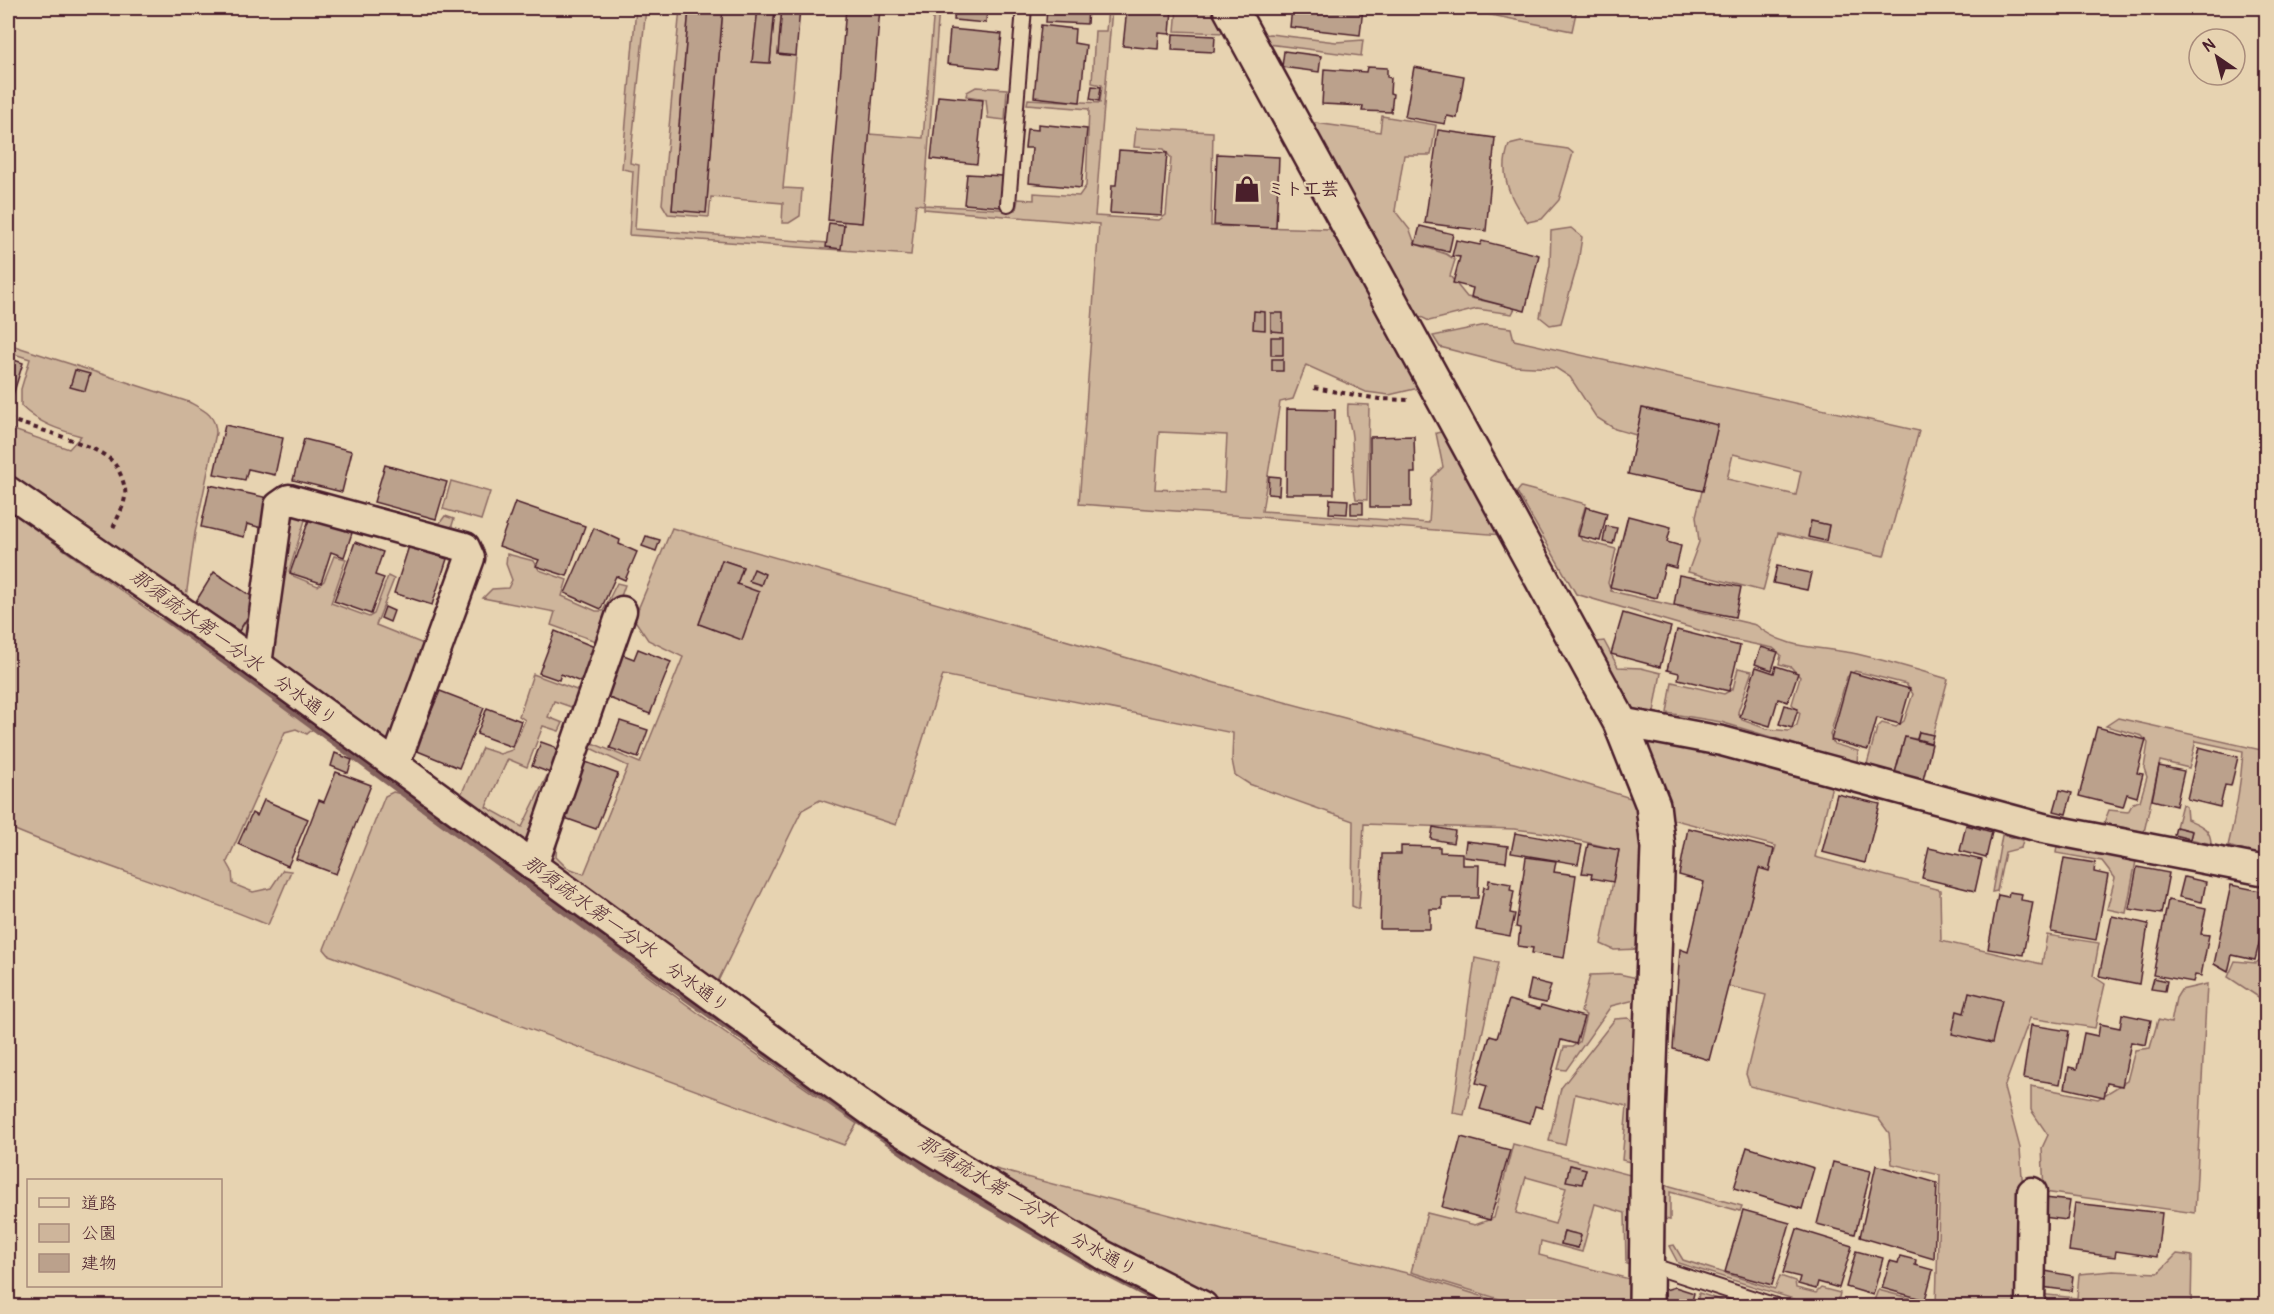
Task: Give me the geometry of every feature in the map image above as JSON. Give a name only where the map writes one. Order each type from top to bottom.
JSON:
[{"type":"street","points":[[1230,8],[1620,722],[1653,805],[1658,848],[1645,1263],[1646,1306]]},
{"type":"street","name":"分水通り","points":[[8,491],[257,664],[881,1119],[1103,1255],[1203,1306]]},
{"type":"street","points":[[257,664],[279,506],[289,499],[465,547],[470,558],[395,765]]},
{"type":"street","points":[[533,866],[622,611]]},
{"type":"street","points":[[1620,722],[1722,741],[2043,828],[2266,871]]},
{"type":"street","points":[[2030,1306],[2032,1192]]},
{"type":"lane","points":[[1008,204],[1024,8]]},
{"type":"lane","points":[[1645,1263],[1776,1306]]},
{"type":"path","points":[[1314,388],[1379,399],[1446,401]]},
{"type":"path","points":[[8,419],[86,447],[111,459],[119,471],[125,490],[122,508],[97,553]]},
{"type":"green space","points":[[636,8],[646,8],[630,163],[639,165],[635,229],[841,244],[844,221],[862,223],[869,134],[923,138],[934,8],[939,8],[924,205],[916,204],[911,255],[629,235],[633,171],[622,169]]},
{"type":"green space","points":[[680,8],[689,8],[672,210],[706,212],[723,8],[758,8],[753,62],[770,63],[775,8],[782,8],[778,54],[796,56],[783,188],[802,189],[800,216],[789,223],[782,223],[783,203],[711,197],[709,217],[668,214],[662,204]]},
{"type":"green space","points":[[1108,8],[1112,8],[1095,216],[1159,220],[1166,215],[1171,158],[1164,149],[1134,147],[1136,128],[1213,132],[1211,226],[1332,229],[1423,387],[1389,395],[1366,392],[1306,365],[1293,399],[1280,402],[1262,511],[1429,523],[1432,478],[1443,467],[1436,433],[1446,431],[1503,535],[1079,504],[1099,224],[924,209],[924,205],[1016,210],[1018,199],[1034,200],[1034,193],[1079,196],[1086,186],[1089,109],[1027,104],[1028,99],[1100,103],[1102,85],[1092,83],[1095,31],[1106,31]],"holes":[[[1159,432],[1227,435],[1224,492],[1155,489]]]},
{"type":"green space","points":[[1177,8],[1211,8],[1224,33],[1175,31]]},
{"type":"green space","points":[[1456,8],[1577,8],[1572,31]]},
{"type":"green space","points":[[1262,35],[1336,42],[1363,40],[1361,56],[1268,44]]},
{"type":"green space","points":[[976,87],[1007,89],[1005,120],[988,118],[986,99],[966,96],[967,92]]},
{"type":"green space","points":[[1382,116],[1436,125],[1431,155],[1404,155],[1395,211],[1410,230],[1415,244],[1446,254],[1455,260],[1450,276],[1467,297],[1515,308],[1512,314],[1477,309],[1429,321],[1411,312],[1308,122],[1380,132]]},
{"type":"green space","points":[[1521,142],[1568,149],[1573,153],[1559,200],[1542,219],[1528,222],[1511,196],[1505,176],[1509,145]]},
{"type":"green space","points":[[1571,228],[1582,237],[1578,263],[1561,323],[1550,325],[1540,317],[1550,265],[1551,231]]},
{"type":"green space","points":[[1486,325],[1511,328],[1514,340],[1919,431],[1884,556],[1778,533],[1763,591],[1688,572],[1699,542],[1696,516],[1718,425],[1643,408],[1636,435],[1615,429],[1596,417],[1570,377],[1556,368],[1514,366],[1440,347],[1433,336]],"holes":[[[1733,454],[1801,471],[1796,495],[1727,479]],[[1812,521],[1829,525],[1826,540]]]},
{"type":"green space","points":[[8,344],[189,402],[211,417],[216,433],[195,533],[186,597],[239,631],[248,619],[254,621],[248,637],[239,640],[8,479],[8,428],[69,449],[81,436],[49,425],[34,417],[21,406],[21,389],[30,359],[8,352]]},
{"type":"green space","points":[[1348,404],[1369,405],[1367,500],[1356,499]]},
{"type":"green space","points":[[451,481],[490,492],[481,520],[443,509]]},
{"type":"green space","points":[[1521,487],[1586,504],[1577,533],[1582,540],[1616,549],[1608,583],[1611,591],[1756,625],[1792,643],[1857,654],[1948,679],[1933,735],[1919,732],[1917,739],[1905,737],[1895,773],[1867,764],[1877,728],[1882,723],[1896,727],[1904,721],[1913,694],[1906,684],[1855,671],[1847,677],[1830,735],[1834,744],[1858,751],[1857,763],[1721,722],[1667,713],[1672,682],[1724,694],[1733,689],[1738,668],[1752,671],[1738,712],[1742,720],[1767,729],[1789,731],[1797,725],[1800,713],[1792,704],[1800,677],[1791,667],[1779,664],[1781,655],[1773,648],[1729,639],[1576,594],[1517,492]]},
{"type":"green space","points":[[374,506],[439,524],[445,516],[454,519],[450,532],[372,509]]},
{"type":"green space","points":[[8,510],[314,728],[307,734],[296,729],[285,732],[227,862],[232,871],[233,884],[253,892],[271,888],[283,870],[291,871],[268,925],[8,827]]},
{"type":"green space","points":[[293,513],[306,517],[289,571],[293,576],[318,586],[324,581],[334,556],[346,559],[331,603],[369,617],[374,614],[388,576],[394,579],[376,625],[426,645],[394,738],[385,742],[269,660],[287,519]]},
{"type":"green space","points":[[672,528],[1247,692],[1540,770],[1637,800],[1642,834],[1639,949],[1614,950],[1601,944],[1619,850],[1547,833],[1514,829],[1364,824],[1359,909],[1352,906],[1353,821],[1249,784],[1235,775],[1232,760],[1233,733],[943,675],[896,825],[820,800],[802,810],[716,985],[543,860],[557,841],[556,857],[566,867],[584,874],[628,766],[584,745],[590,742],[640,763],[683,657],[648,640],[634,619]],"holes":[[[722,560],[743,567],[737,584],[742,639],[699,624]]]},
{"type":"green space","points":[[507,554],[534,561],[539,570],[567,580],[562,596],[596,611],[603,611],[617,583],[625,585],[604,644],[551,625],[555,612],[483,598],[492,589],[508,588],[512,580],[506,564]]},
{"type":"green space","points":[[1604,641],[1618,667],[1641,668],[1661,673],[1654,712],[1633,709],[1596,642]]},
{"type":"green space","points":[[533,674],[582,692],[577,709],[554,701],[548,717],[563,723],[559,731],[543,726],[527,767],[508,759],[486,807],[522,827],[547,776],[555,779],[530,836],[520,841],[460,797],[482,748],[500,754],[512,750],[525,720],[519,716]]},
{"type":"green space","points":[[2118,718],[2266,751],[2266,857],[2228,846],[2238,798],[2243,751],[2196,741],[2189,768],[2160,761],[2144,832],[2104,823],[2109,810],[2128,812],[2133,803],[2140,801],[2147,777],[2144,768],[2148,743],[2142,736],[2106,726]]},
{"type":"green space","points":[[1649,743],[1707,749],[1832,785],[1815,857],[1940,890],[1941,941],[2042,964],[2047,935],[2099,943],[2093,976],[2105,984],[2095,1028],[2030,1018],[2004,1088],[2020,1148],[2024,1206],[2021,1306],[1872,1306],[1878,1290],[1936,1305],[1940,1175],[1892,1164],[1889,1133],[1878,1118],[1750,1086],[1746,1074],[1766,995],[1728,986],[1759,868],[1769,870],[1776,846],[1671,819],[1662,778],[1650,751]]},
{"type":"green space","points":[[393,792],[401,794],[709,1021],[857,1124],[844,1145],[329,955],[324,949],[385,796]]},
{"type":"green space","points":[[2182,804],[2186,807],[2187,819],[2207,831],[2211,844],[2190,839],[2192,831],[2176,827]]},
{"type":"green space","points":[[2002,835],[2023,840],[2021,848],[2005,852],[1997,891],[1992,892]]},
{"type":"green space","points":[[2057,846],[2136,861],[2126,913],[2107,909],[2115,878],[2102,861],[2056,853]]},
{"type":"green space","points":[[2266,955],[2266,1002],[2228,977],[2235,961],[2256,963]]},
{"type":"green space","points":[[1475,958],[1498,963],[1464,1115],[1453,1113]]},
{"type":"green space","points":[[1619,974],[1642,979],[1639,999],[1611,1006],[1566,1070],[1558,1069],[1564,1047],[1572,1047],[1579,1042],[1586,1015],[1581,1012],[1590,975]]},
{"type":"green space","points":[[2207,984],[2195,1213],[2044,1192],[2042,1148],[2048,1135],[2031,1110],[2031,1086],[2098,1099],[2127,1081],[2135,1050],[2150,1048],[2158,1020],[2171,1023],[2176,998],[2181,990]]},
{"type":"green space","points":[[1628,1018],[1640,1026],[1634,1163],[1622,1160],[1627,1106],[1575,1094],[1565,1145],[1549,1141],[1561,1088],[1615,1019]]},
{"type":"green space","points":[[1513,1144],[1634,1176],[1634,1266],[1626,1264],[1625,1213],[1595,1204],[1582,1252],[1541,1241],[1539,1255],[1633,1280],[1633,1306],[1522,1306],[1411,1272],[1427,1213],[1475,1225],[1494,1218]],"holes":[[[1571,1165],[1586,1169],[1582,1184],[1567,1180]],[[1526,1177],[1566,1188],[1555,1224],[1516,1213]],[[1564,1231],[1581,1235],[1578,1248],[1561,1244]]]},
{"type":"green space","points":[[992,1168],[1223,1229],[1411,1274],[1513,1306],[1214,1306],[991,1175]]},
{"type":"green space","points":[[1663,1184],[1742,1206],[1740,1211],[1670,1192],[1670,1220],[1664,1219]]},
{"type":"green space","points":[[1674,1245],[1683,1260],[1775,1289],[1780,1276],[1795,1281],[1796,1288],[1816,1293],[1821,1288],[1840,1293],[1837,1306],[1816,1306],[1678,1263],[1669,1246]]},
{"type":"green space","points":[[2177,1254],[2192,1256],[2191,1306],[2114,1306],[2055,1301],[2051,1306],[2038,1306],[2038,1294],[2077,1298],[2079,1274],[2113,1271],[2158,1273]]},
{"type":"green space","points":[[1699,1293],[1738,1306],[1697,1304]]},
{"type":"building","points":[[689,8],[723,8],[706,213],[672,210]]},
{"type":"building","points":[[758,8],[775,8],[770,63],[752,62]]},
{"type":"building","points":[[782,8],[800,8],[796,56],[778,54]]},
{"type":"building","points":[[846,8],[880,8],[862,223],[828,220]]},
{"type":"building","points":[[955,8],[987,8],[986,23],[954,20]]},
{"type":"building","points":[[1047,8],[1088,8],[1087,24],[1046,22]]},
{"type":"building","points":[[1127,8],[1172,9],[1170,34],[1159,33],[1158,49],[1123,46]]},
{"type":"building","points":[[1292,8],[1363,8],[1360,35],[1290,27]]},
{"type":"building","points":[[1041,25],[1075,29],[1074,43],[1086,45],[1080,102],[1034,97]]},
{"type":"building","points":[[950,29],[1002,34],[998,69],[947,64]]},
{"type":"building","points":[[1173,34],[1215,36],[1214,52],[1172,50]]},
{"type":"building","points":[[1284,51],[1321,56],[1319,72],[1282,67]]},
{"type":"building","points":[[1367,67],[1387,68],[1387,77],[1391,78],[1390,93],[1393,94],[1391,112],[1362,111],[1363,106],[1322,104],[1324,69],[1366,72]]},
{"type":"building","points":[[1414,67],[1464,76],[1457,118],[1447,116],[1445,124],[1405,117]]},
{"type":"building","points":[[1092,86],[1101,87],[1099,101],[1090,99]]},
{"type":"building","points":[[938,96],[983,100],[977,164],[931,159]]},
{"type":"building","points":[[1038,124],[1087,129],[1081,188],[1029,183],[1032,148],[1025,148],[1027,129],[1038,130]]},
{"type":"building","points":[[1438,130],[1495,138],[1486,231],[1425,223]]},
{"type":"building","points":[[1119,150],[1167,153],[1162,216],[1110,213],[1112,185],[1116,185]]},
{"type":"building","points":[[1217,154],[1279,157],[1276,228],[1214,225]]},
{"type":"building","points":[[967,174],[1003,176],[1001,207],[964,204]]},
{"type":"building","points":[[829,223],[844,225],[841,249],[826,247]]},
{"type":"building","points":[[1420,226],[1453,234],[1449,252],[1415,244]]},
{"type":"building","points":[[1456,240],[1480,245],[1482,241],[1539,255],[1525,311],[1471,297],[1473,288],[1453,283],[1460,257],[1452,256]]},
{"type":"building","points":[[1254,311],[1265,312],[1265,330],[1253,329]]},
{"type":"building","points":[[1271,313],[1283,313],[1283,332],[1271,331]]},
{"type":"building","points":[[1271,337],[1283,337],[1283,355],[1271,355]]},
{"type":"building","points":[[8,358],[23,363],[12,398],[8,397]]},
{"type":"building","points":[[1272,359],[1283,359],[1283,371],[1272,371]]},
{"type":"building","points":[[75,370],[90,374],[85,391],[70,387]]},
{"type":"building","points":[[1642,408],[1718,425],[1703,491],[1628,474]]},
{"type":"building","points":[[1287,409],[1335,410],[1334,494],[1286,494]]},
{"type":"building","points":[[225,425],[283,438],[275,475],[248,469],[245,480],[214,474]]},
{"type":"building","points":[[1414,436],[1415,473],[1411,473],[1411,507],[1370,507],[1370,437]]},
{"type":"building","points":[[304,439],[352,451],[342,492],[293,480]]},
{"type":"building","points":[[385,465],[447,482],[436,519],[374,502]]},
{"type":"building","points":[[1269,476],[1280,477],[1279,495],[1268,494]]},
{"type":"building","points":[[210,485],[268,498],[262,528],[247,524],[244,537],[201,527]]},
{"type":"building","points":[[1330,499],[1348,500],[1347,514],[1329,513]]},
{"type":"building","points":[[515,502],[585,526],[567,576],[536,566],[539,560],[499,546]]},
{"type":"building","points":[[1351,502],[1363,502],[1363,514],[1351,514]]},
{"type":"building","points":[[1586,507],[1607,513],[1600,541],[1578,536]]},
{"type":"building","points":[[1628,516],[1671,527],[1667,542],[1681,546],[1676,568],[1665,565],[1657,598],[1610,587]]},
{"type":"building","points":[[310,517],[352,533],[344,557],[331,552],[321,583],[290,573]]},
{"type":"building","points":[[1811,521],[1829,525],[1826,541],[1808,537]]},
{"type":"building","points":[[1606,526],[1617,528],[1613,544],[1603,542]]},
{"type":"building","points":[[594,528],[620,540],[619,544],[637,552],[625,580],[616,576],[601,609],[565,593]]},
{"type":"building","points":[[646,536],[660,540],[656,551],[642,546]]},
{"type":"building","points":[[355,542],[383,552],[375,575],[384,578],[371,614],[334,601]]},
{"type":"building","points":[[409,546],[447,559],[432,605],[394,593]]},
{"type":"building","points":[[722,560],[743,567],[737,584],[759,592],[742,640],[699,624]]},
{"type":"building","points":[[1777,566],[1811,573],[1807,590],[1773,583]]},
{"type":"building","points":[[754,569],[765,574],[761,585],[749,581]]},
{"type":"building","points":[[214,572],[253,597],[251,612],[239,631],[195,603]]},
{"type":"building","points":[[1679,575],[1741,587],[1735,617],[1674,605]]},
{"type":"building","points":[[385,607],[394,611],[390,622],[381,618]]},
{"type":"building","points":[[1623,613],[1671,627],[1660,667],[1611,654]]},
{"type":"building","points":[[1677,630],[1740,646],[1729,691],[1678,679],[1679,673],[1667,670]]},
{"type":"building","points":[[555,631],[597,648],[583,683],[561,674],[559,680],[539,673]]},
{"type":"building","points":[[1761,647],[1778,652],[1772,670],[1755,664]]},
{"type":"building","points":[[638,649],[671,662],[650,714],[604,696],[621,654],[634,659]]},
{"type":"building","points":[[1776,666],[1798,673],[1788,702],[1778,699],[1770,726],[1740,717],[1756,667],[1774,673]]},
{"type":"building","points":[[1850,672],[1910,689],[1900,724],[1877,718],[1868,750],[1831,740]]},
{"type":"building","points":[[440,691],[484,708],[459,768],[415,750]]},
{"type":"building","points":[[1785,705],[1798,709],[1792,728],[1779,724]]},
{"type":"building","points":[[487,708],[521,721],[512,747],[477,734]]},
{"type":"building","points":[[620,721],[648,730],[638,758],[610,748]]},
{"type":"building","points":[[2097,727],[2146,740],[2137,773],[2143,774],[2137,797],[2127,794],[2123,807],[2079,796]]},
{"type":"building","points":[[1919,732],[1933,735],[1931,743],[1917,739]]},
{"type":"building","points":[[1905,737],[1932,744],[1923,780],[1895,773]]},
{"type":"building","points":[[541,742],[555,747],[560,758],[553,774],[532,766]]},
{"type":"building","points":[[2199,747],[2238,757],[2231,786],[2225,785],[2220,807],[2187,799]]},
{"type":"building","points":[[335,753],[352,760],[348,773],[331,766]]},
{"type":"building","points":[[583,761],[618,774],[596,829],[562,817]]},
{"type":"building","points":[[2159,766],[2184,771],[2176,806],[2152,800]]},
{"type":"building","points":[[336,772],[371,785],[336,874],[296,859],[319,800],[324,802]]},
{"type":"building","points":[[2060,790],[2072,793],[2066,814],[2054,811]]},
{"type":"building","points":[[1837,794],[1880,804],[1865,863],[1822,852]]},
{"type":"building","points":[[264,800],[308,819],[288,866],[238,844],[252,813],[257,816]]},
{"type":"building","points":[[1966,825],[1992,832],[1986,858],[1960,851]]},
{"type":"building","points":[[1433,827],[1455,831],[1453,843],[1431,839]]},
{"type":"building","points":[[2176,827],[2192,831],[2190,839],[2174,835]]},
{"type":"building","points":[[1688,828],[1774,849],[1769,871],[1759,868],[1709,1060],[1673,1049],[1680,949],[1688,952],[1704,882],[1679,875]]},
{"type":"building","points":[[1515,833],[1582,845],[1578,864],[1511,853]]},
{"type":"building","points":[[1466,841],[1508,846],[1506,862],[1464,857]]},
{"type":"building","points":[[1588,844],[1619,850],[1613,882],[1591,878],[1592,874],[1582,873]]},
{"type":"building","points":[[1401,846],[1440,847],[1440,852],[1462,853],[1462,865],[1479,865],[1478,898],[1442,898],[1442,909],[1430,909],[1430,929],[1380,929],[1382,854],[1401,854]]},
{"type":"building","points":[[1929,848],[1982,860],[1975,891],[1922,878]]},
{"type":"building","points":[[1526,857],[1556,861],[1554,872],[1576,875],[1564,958],[1532,953],[1533,948],[1518,946],[1520,928],[1516,927]]},
{"type":"building","points":[[2064,858],[2095,863],[2094,872],[2108,875],[2096,940],[2051,932]]},
{"type":"building","points":[[2137,867],[2169,873],[2161,914],[2129,909]]},
{"type":"building","points":[[2184,877],[2206,882],[2202,902],[2179,897]]},
{"type":"building","points":[[1489,880],[1511,884],[1510,890],[1514,891],[1510,913],[1515,914],[1510,936],[1476,930],[1484,887],[1488,888]]},
{"type":"building","points":[[2231,885],[2266,892],[2266,916],[2255,960],[2232,955],[2228,972],[2214,964]]},
{"type":"building","points":[[2009,892],[2022,894],[2021,900],[2033,902],[2023,955],[1988,949],[1998,895],[2008,897]]},
{"type":"building","points":[[2168,900],[2206,908],[2201,934],[2209,935],[2201,976],[2195,975],[2193,982],[2153,975]]},
{"type":"building","points":[[2112,916],[2148,924],[2139,984],[2099,976]]},
{"type":"building","points":[[2154,978],[2167,981],[2165,991],[2151,989]]},
{"type":"building","points":[[1531,980],[1551,985],[1546,1003],[1527,999]]},
{"type":"building","points":[[1969,992],[2002,1000],[1992,1043],[1952,1034],[1957,1011],[1964,1013]]},
{"type":"building","points":[[1509,1000],[1540,1009],[1541,1005],[1584,1017],[1576,1044],[1561,1040],[1542,1108],[1535,1106],[1530,1123],[1480,1109],[1487,1086],[1476,1083],[1490,1036],[1497,1038]]},
{"type":"building","points":[[2122,1014],[2151,1020],[2146,1045],[2131,1042],[2122,1086],[2107,1083],[2104,1097],[2065,1088],[2069,1067],[2077,1069],[2084,1033],[2098,1036],[2100,1024],[2120,1028]]},
{"type":"building","points":[[2031,1025],[2069,1031],[2060,1084],[2023,1078]]},
{"type":"building","points":[[1461,1137],[1510,1150],[1490,1220],[1442,1207]]},
{"type":"building","points":[[1747,1147],[1814,1168],[1802,1209],[1734,1188]]},
{"type":"building","points":[[1833,1162],[1871,1171],[1855,1234],[1817,1224]]},
{"type":"building","points":[[1570,1165],[1586,1169],[1582,1184],[1566,1181]]},
{"type":"building","points":[[1876,1165],[1937,1183],[1934,1259],[1860,1237]]},
{"type":"building","points":[[2045,1198],[2070,1201],[2067,1220],[2043,1217]]},
{"type":"building","points":[[2075,1203],[2162,1213],[2157,1257],[2116,1251],[2115,1257],[2069,1251]]},
{"type":"building","points":[[1743,1210],[1790,1223],[1772,1285],[1725,1272]]},
{"type":"building","points":[[1797,1229],[1852,1246],[1839,1288],[1818,1282],[1816,1289],[1798,1284],[1800,1277],[1783,1273]]},
{"type":"building","points":[[1564,1231],[1581,1235],[1578,1248],[1561,1244]]},
{"type":"building","points":[[1856,1251],[1883,1258],[1873,1295],[1846,1287]]},
{"type":"building","points":[[1900,1256],[1916,1260],[1915,1265],[1933,1270],[1925,1300],[1882,1288],[1890,1261],[1898,1263]]},
{"type":"building","points":[[2045,1271],[2073,1276],[2071,1291],[2042,1287]]},
{"type":"building","points":[[1675,1287],[1694,1293],[1691,1306],[1666,1306],[1665,1290]]},
{"type":"building","points":[[2057,1305],[2108,1306],[2057,1306]]},
{"type":"waterway","name":"那須疏水第一分水","points":[[166,617],[531,886],[937,1175],[1092,1265],[1171,1306]]},
{"type":"place","name":"ミト工芸","points":[[1247,189]]}]
